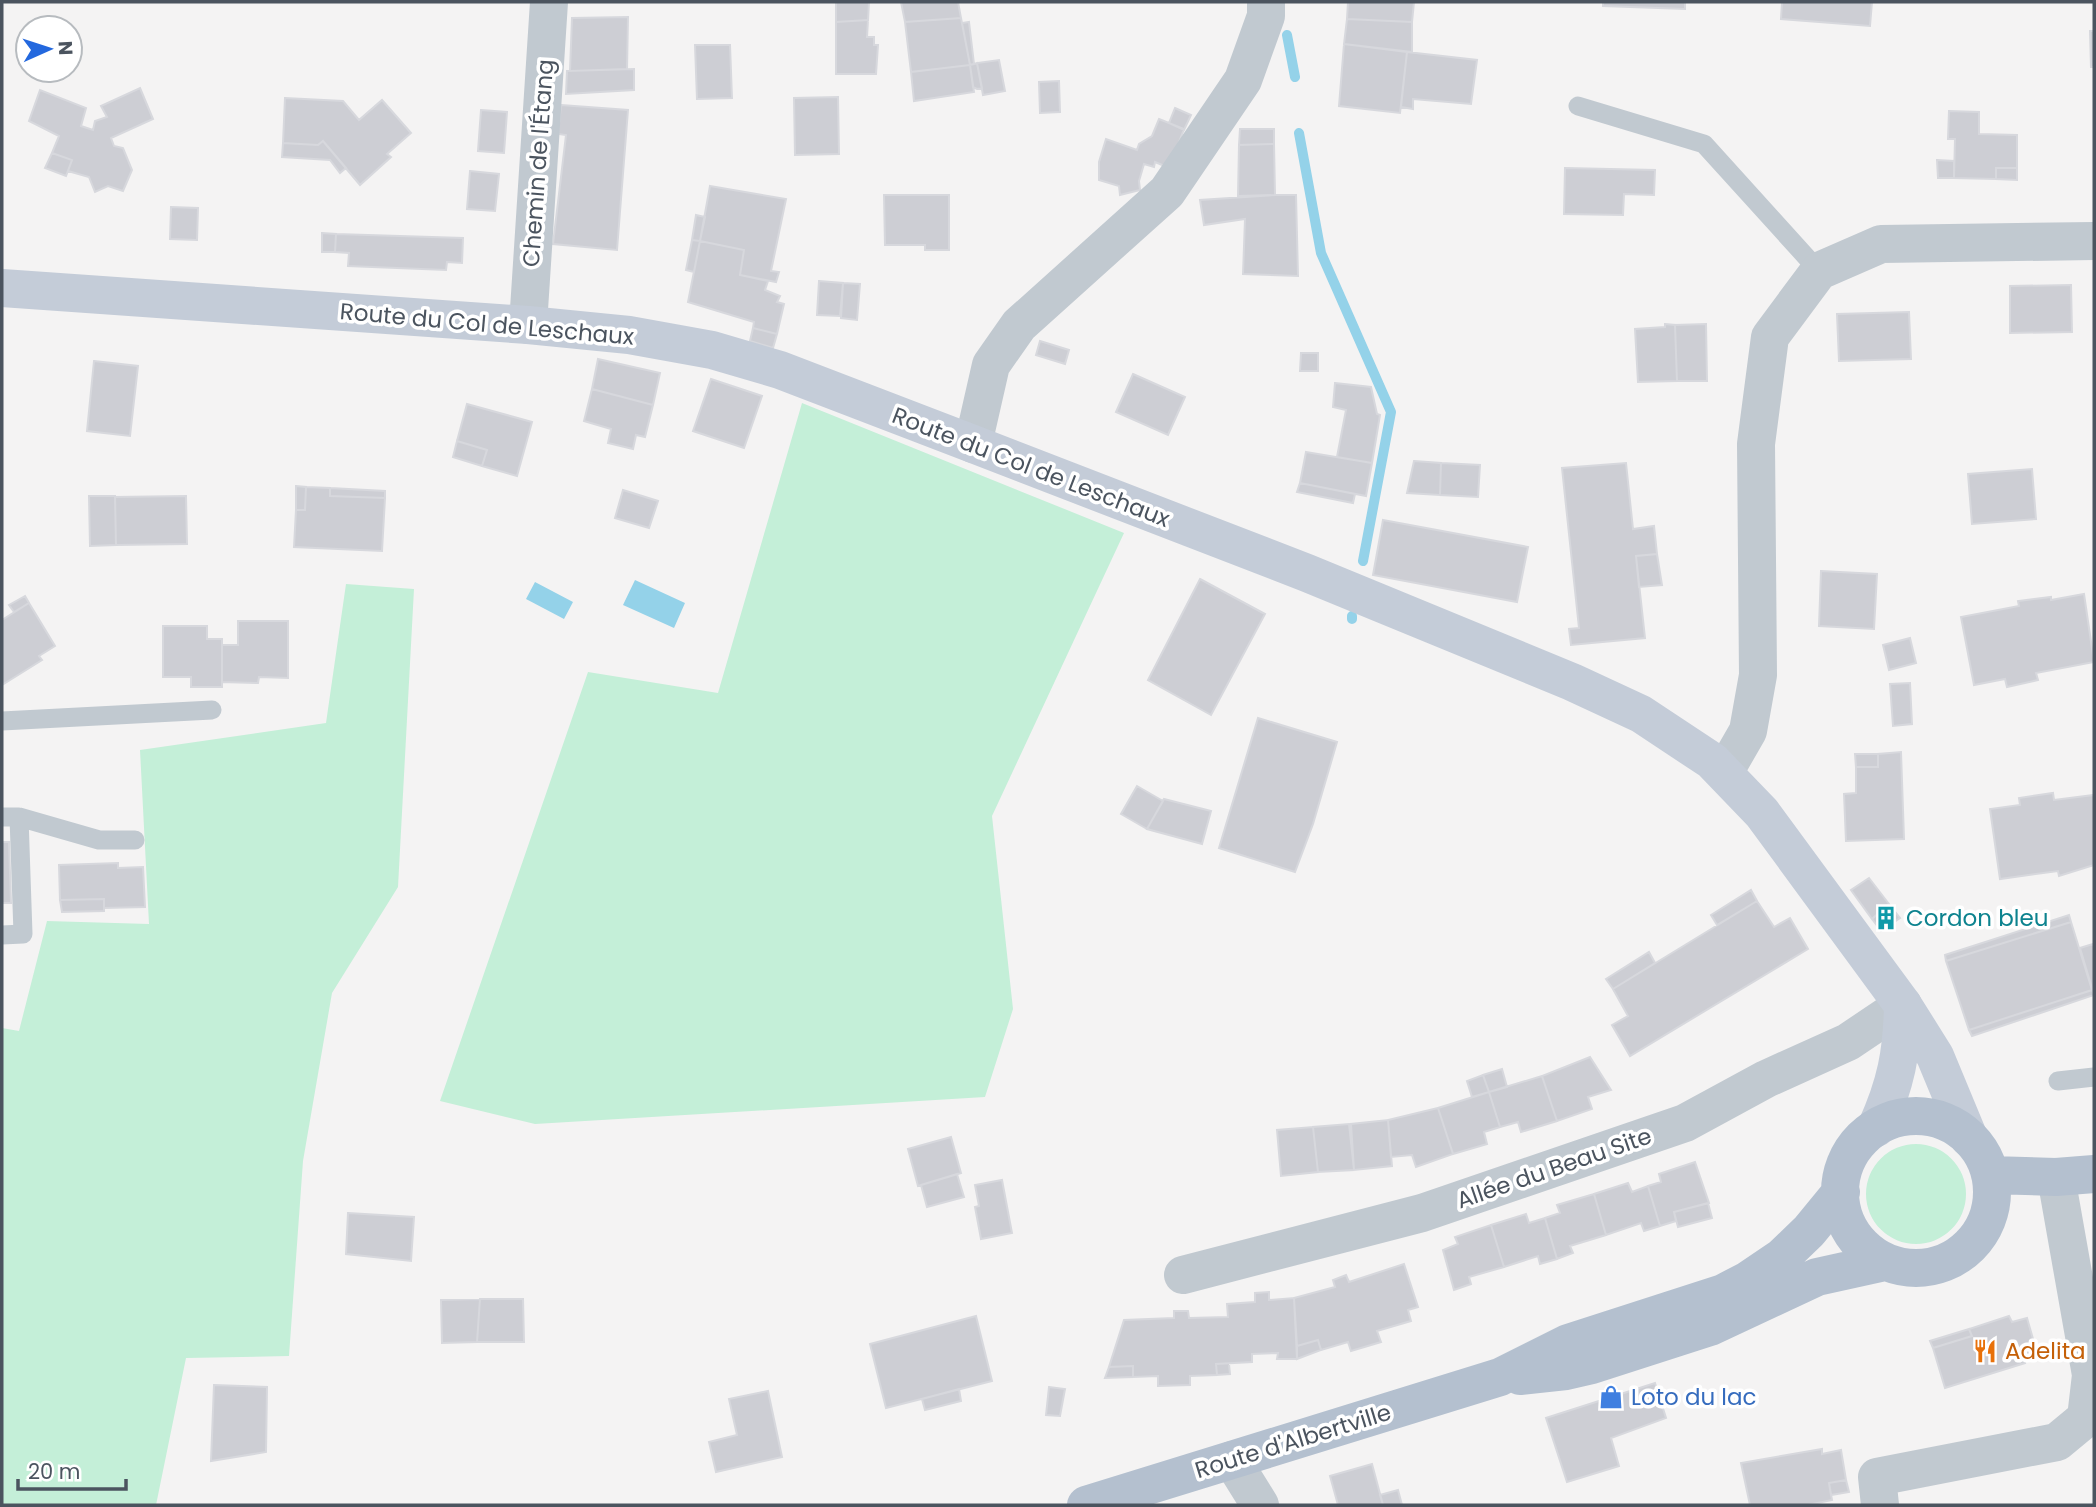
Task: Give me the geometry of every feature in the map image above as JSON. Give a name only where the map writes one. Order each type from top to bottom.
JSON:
[{"type":"main road","name":"Route du Col de Leschaux","points":[[2,288],[528,325],[628,335],[712,350],[780,370],[973,444],[1307,573],[1572,682],[1641,714],[1725,771],[1762,813],[1903,1005],[1935,1056],[1969,1138]]},
{"type":"main road","points":[[1876,1128],[1902,1054],[1903,1005]]},
{"type":"main road","points":[[1924,1117],[1956,1128],[1969,1138],[1986,1161],[1990,1175],[1991,1206],[1980,1234],[1964,1251],[1945,1263],[1930,1267],[1900,1267],[1885,1262],[1861,1245],[1846,1221],[1841,1192],[1846,1162],[1864,1138],[1890,1121],[1924,1117]]},
{"type":"main road","points":[[1990,1175],[2056,1177],[2094,1174]]},
{"type":"main road","name":"Route d'Albertville","points":[[1086,1505],[1500,1377],[1568,1343],[1737,1286],[1792,1248],[1841,1192]]},
{"type":"main road","name":"Route d'Albertville","points":[[1500,1377],[1556,1373],[1592,1365],[1710,1326],[1817,1277],[1885,1262]]},
{"type":"street","name":"Chemin de l'Étang","points":[[528,325],[549,2]]},
{"type":"street","points":[[973,444],[991,365],[1019,325],[1167,192],[1243,80],[1266,16],[1266,2]]},
{"type":"street","points":[[1725,771],[1748,730],[1758,675],[1756,444],[1770,337],[1819,271],[1881,244],[2094,241]]},
{"type":"street","name":"Allée du Beau Site","points":[[1183,1275],[1422,1213],[1685,1123],[1766,1079],[1848,1042],[1903,1005]]},
{"type":"street","points":[[1880,1505],[1877,1477],[2057,1442],[2086,1418],[2091,1375],[2056,1177]]},
{"type":"street","points":[[1232,1460],[1260,1505]]},
{"type":"lane","points":[[1578,106],[1704,144],[1819,271]]},
{"type":"lane","points":[[2,721],[212,710]]},
{"type":"lane","points":[[2,935],[23,934],[10,817],[99,840],[135,840]]},
{"type":"lane","points":[[2059,1082],[2094,1077]]},
{"type":"green space","points":[[802,403],[1124,533],[992,816],[1013,1009],[985,1097],[535,1124],[440,1101],[588,672],[718,693]]},
{"type":"green space","points":[[346,584],[414,589],[398,887],[332,993],[303,1161],[289,1356],[186,1358],[156,1505],[2,1505],[2,1028],[19,1031],[47,921],[149,924],[140,750],[326,723]]},
{"type":"green space","points":[[1916,1144],[1935,1148],[1951,1159],[1962,1175],[1966,1194],[1962,1213],[1951,1229],[1935,1240],[1916,1244],[1897,1240],[1881,1229],[1870,1213],[1866,1194],[1870,1175],[1881,1159],[1897,1148]]},
{"type":"water","points":[[635,580],[685,603],[674,628],[623,605]]},
{"type":"water","points":[[535,582],[573,602],[564,619],[526,599]]},
{"type":"building","points":[[836,2],[869,2],[868,20],[836,22]]},
{"type":"building","points":[[901,2],[958,2],[961,18],[905,22]]},
{"type":"building","points":[[1348,2],[1414,2],[1412,22],[1347,19]]},
{"type":"building","points":[[1603,2],[1685,2],[1685,9],[1603,6]]},
{"type":"building","points":[[1782,2],[1872,2],[1870,26],[1781,19]]},
{"type":"building","points":[[628,17],[627,69],[570,71],[572,18]]},
{"type":"building","points":[[961,18],[970,65],[911,72],[905,22]]},
{"type":"building","points":[[1347,19],[1412,22],[1412,52],[1344,44]]},
{"type":"building","points":[[868,20],[867,37],[874,37],[874,45],[878,45],[876,74],[836,74],[836,22]]},
{"type":"building","points":[[969,22],[974,64],[970,65],[962,23]]},
{"type":"building","points":[[2090,31],[2094,31],[2094,67],[2091,67]]},
{"type":"building","points":[[1344,44],[1407,52],[1400,113],[1339,106]]},
{"type":"building","points":[[695,45],[730,45],[732,98],[697,99]]},
{"type":"building","points":[[1407,52],[1477,60],[1471,104],[1413,99],[1413,109],[1401,107]]},
{"type":"building","points":[[999,60],[1005,91],[983,95],[977,63]]},
{"type":"building","points":[[977,63],[982,88],[977,89],[973,87],[970,65]]},
{"type":"building","points":[[970,65],[974,92],[914,101],[911,72]]},
{"type":"building","points":[[634,69],[634,90],[566,94],[567,71]]},
{"type":"building","points":[[1059,81],[1060,112],[1040,113],[1039,82]]},
{"type":"building","points":[[140,88],[153,119],[111,138],[114,146],[123,148],[132,170],[123,191],[108,186],[95,192],[89,177],[68,171],[72,160],[52,153],[59,136],[29,121],[40,90],[86,108],[81,126],[93,130],[95,121],[107,117],[101,106]]},
{"type":"building","points":[[838,97],[839,154],[795,155],[794,98]]},
{"type":"building","points":[[285,98],[343,101],[359,120],[382,100],[411,133],[387,154],[391,157],[360,185],[323,141],[318,145],[283,143]]},
{"type":"building","points":[[561,105],[628,110],[617,250],[553,244],[566,135],[558,134]]},
{"type":"building","points":[[1175,108],[1191,115],[1184,130],[1169,123]]},
{"type":"building","points":[[481,110],[507,112],[504,153],[478,151]]},
{"type":"building","points":[[1949,111],[1979,112],[1979,134],[2017,135],[2017,168],[1996,168],[1996,179],[1954,178],[1955,139],[1948,139]]},
{"type":"building","points":[[1159,119],[1184,129],[1169,168],[1155,162],[1154,167],[1144,164],[1139,181],[1140,190],[1120,195],[1119,186],[1099,180],[1099,162],[1106,139],[1137,150],[1139,144],[1152,136]]},
{"type":"building","points":[[1240,129],[1274,129],[1274,144],[1239,145]]},
{"type":"building","points":[[323,141],[346,168],[340,173],[330,160],[282,157],[283,143],[318,145]]},
{"type":"building","points":[[1274,144],[1275,195],[1238,196],[1239,145]]},
{"type":"building","points":[[52,153],[72,160],[66,176],[45,168]]},
{"type":"building","points":[[1937,160],[1954,161],[1954,178],[1938,178]]},
{"type":"building","points":[[1565,168],[1655,170],[1654,195],[1624,194],[1623,215],[1564,214]]},
{"type":"building","points":[[1996,168],[2017,168],[2017,180],[1996,179]]},
{"type":"building","points":[[470,171],[499,174],[495,211],[467,209]]},
{"type":"building","points":[[710,186],[786,199],[771,271],[779,272],[776,282],[740,275],[744,250],[700,241]]},
{"type":"building","points":[[884,195],[949,195],[949,250],[925,250],[925,245],[885,245]]},
{"type":"building","points":[[1296,195],[1298,276],[1243,274],[1245,219],[1204,225],[1200,200]]},
{"type":"building","points":[[171,207],[198,208],[197,240],[170,239]]},
{"type":"building","points":[[696,215],[705,217],[700,241],[692,240]]},
{"type":"building","points":[[322,233],[336,234],[335,252],[322,252]]},
{"type":"building","points":[[336,234],[463,238],[462,263],[447,262],[446,270],[348,266],[349,253],[335,252]]},
{"type":"building","points":[[692,240],[700,241],[694,272],[686,270]]},
{"type":"building","points":[[700,241],[744,250],[740,275],[768,281],[765,290],[780,296],[777,302],[784,304],[777,334],[753,328],[754,322],[688,302]]},
{"type":"building","points":[[819,281],[843,283],[840,316],[817,315]]},
{"type":"building","points":[[843,283],[860,284],[857,320],[841,318]]},
{"type":"building","points":[[2071,285],[2072,332],[2010,333],[2010,286]]},
{"type":"building","points":[[1909,312],[1911,359],[1839,361],[1837,314]]},
{"type":"building","points":[[1665,324],[1675,325],[1677,381],[1638,382],[1635,329],[1665,327]]},
{"type":"building","points":[[1706,324],[1707,381],[1677,381],[1675,325]]},
{"type":"building","points":[[753,328],[777,334],[773,348],[750,341]]},
{"type":"building","points":[[1040,341],[1069,350],[1065,364],[1036,355]]},
{"type":"building","points":[[1301,353],[1318,353],[1318,371],[1300,371]]},
{"type":"building","points":[[598,359],[660,373],[653,405],[592,389]]},
{"type":"building","points":[[94,361],[138,366],[130,436],[87,431]]},
{"type":"building","points":[[1133,374],[1185,397],[1168,435],[1116,412]]},
{"type":"building","points":[[711,379],[762,396],[744,448],[693,431]]},
{"type":"building","points":[[1335,383],[1371,387],[1377,414],[1380,415],[1372,463],[1337,457],[1346,410],[1333,407]]},
{"type":"building","points":[[592,389],[653,405],[645,437],[636,435],[633,449],[608,443],[611,429],[584,421]]},
{"type":"building","points":[[467,404],[532,422],[517,476],[482,466],[487,450],[457,441]]},
{"type":"building","points":[[457,441],[487,450],[482,466],[453,457]]},
{"type":"building","points":[[1306,452],[1372,463],[1366,496],[1300,483]]},
{"type":"building","points":[[1414,461],[1441,463],[1440,495],[1407,493]]},
{"type":"building","points":[[1441,463],[1480,465],[1478,497],[1440,495]]},
{"type":"building","points":[[1626,463],[1633,529],[1654,526],[1657,554],[1636,556],[1645,638],[1571,645],[1569,629],[1579,628],[1562,468]]},
{"type":"building","points":[[2032,469],[2036,519],[1972,524],[1968,474]]},
{"type":"building","points":[[1300,483],[1355,494],[1353,503],[1297,492]]},
{"type":"building","points":[[296,486],[306,487],[305,510],[296,510]]},
{"type":"building","points":[[306,487],[330,488],[330,496],[385,498],[382,551],[294,547],[296,510],[305,510]]},
{"type":"building","points":[[330,488],[385,491],[385,498],[330,496]]},
{"type":"building","points":[[623,490],[658,501],[649,528],[615,518]]},
{"type":"building","points":[[89,496],[115,496],[116,545],[90,546]]},
{"type":"building","points":[[186,496],[187,544],[116,545],[115,497]]},
{"type":"building","points":[[1383,520],[1528,547],[1517,602],[1373,575]]},
{"type":"building","points":[[1657,554],[1662,585],[1639,587],[1636,556]]},
{"type":"building","points":[[1821,571],[1877,574],[1874,629],[1819,626]]},
{"type":"building","points":[[1200,579],[1265,614],[1211,715],[1148,680]]},
{"type":"building","points":[[2084,594],[2094,662],[2036,673],[2038,680],[2007,687],[2005,679],[1974,685],[1961,617],[2019,606],[2018,601],[2051,597],[2051,600]]},
{"type":"building","points":[[25,596],[29,603],[14,612],[9,605]]},
{"type":"building","points":[[29,603],[55,646],[39,656],[42,660],[2,685],[2,620]]},
{"type":"building","points":[[238,621],[288,621],[288,678],[259,677],[258,683],[222,682],[222,645],[238,645]]},
{"type":"building","points":[[163,626],[207,626],[207,639],[222,639],[222,687],[191,687],[191,677],[163,677]]},
{"type":"building","points":[[1910,638],[1916,663],[1889,670],[1883,645]]},
{"type":"building","points":[[1910,683],[1912,724],[1893,726],[1890,684]]},
{"type":"building","points":[[1258,718],[1337,742],[1313,824],[1295,872],[1219,848]]},
{"type":"building","points":[[1901,752],[1904,839],[1846,841],[1844,794],[1856,793],[1856,767],[1878,767],[1878,754]]},
{"type":"building","points":[[1855,754],[1878,754],[1878,767],[1856,767]]},
{"type":"building","points":[[1137,786],[1163,801],[1147,829],[1121,814]]},
{"type":"building","points":[[2053,793],[2054,800],[2094,795],[2094,865],[2059,876],[2058,871],[2000,879],[1990,809],[2020,805],[2019,798]]},
{"type":"building","points":[[1164,799],[1211,811],[1202,844],[1147,829]]},
{"type":"building","points":[[2,842],[9,842],[11,903],[2,903]]},
{"type":"building","points":[[118,863],[118,868],[143,867],[145,907],[104,908],[104,899],[60,900],[59,865]]},
{"type":"building","points":[[1869,878],[1889,904],[1872,919],[1851,890]]},
{"type":"building","points":[[1751,890],[1757,901],[1717,925],[1711,915]]},
{"type":"building","points":[[104,899],[104,911],[62,912],[60,900]]},
{"type":"building","points":[[1757,901],[1774,927],[1790,918],[1808,949],[1630,1056],[1612,1025],[1628,1016],[1613,989]]},
{"type":"building","name":"Cordon bleu","points":[[1889,904],[1900,918],[1881,931],[1872,919]]},
{"type":"building","points":[[2069,915],[2071,922],[1946,961],[1945,955]]},
{"type":"building","points":[[2071,922],[2092,990],[1969,1030],[1946,961]]},
{"type":"building","points":[[2093,944],[2094,946],[2094,995],[2080,948]]},
{"type":"building","points":[[1649,952],[1655,963],[1613,989],[1606,979]]},
{"type":"building","points":[[2092,990],[2094,995],[1972,1036],[1969,1030]]},
{"type":"building","points":[[1590,1057],[1611,1090],[1588,1097],[1592,1109],[1557,1121],[1542,1076]]},
{"type":"building","points":[[1502,1069],[1507,1087],[1489,1092],[1483,1075]]},
{"type":"building","points":[[1483,1075],[1489,1092],[1472,1097],[1467,1081]]},
{"type":"building","points":[[1542,1076],[1557,1121],[1521,1132],[1518,1122],[1500,1127],[1489,1092]]},
{"type":"building","points":[[1489,1092],[1500,1127],[1484,1132],[1487,1144],[1453,1154],[1438,1108]]},
{"type":"building","points":[[1438,1108],[1453,1154],[1416,1167],[1412,1155],[1391,1157],[1388,1120]]},
{"type":"building","points":[[1388,1120],[1392,1166],[1354,1170],[1351,1124]]},
{"type":"building","points":[[1349,1124],[1354,1170],[1318,1172],[1313,1127]]},
{"type":"building","points":[[1313,1127],[1318,1172],[1281,1176],[1277,1130]]},
{"type":"building","points":[[951,1137],[961,1173],[918,1186],[908,1149]]},
{"type":"building","points":[[1695,1162],[1709,1203],[1674,1212],[1676,1221],[1660,1226],[1648,1186],[1661,1182],[1659,1174]]},
{"type":"building","points":[[957,1174],[964,1197],[927,1207],[921,1185]]},
{"type":"building","points":[[1002,1180],[1012,1233],[981,1239],[975,1207],[979,1206],[975,1185]]},
{"type":"building","points":[[1628,1183],[1632,1192],[1648,1186],[1660,1226],[1644,1231],[1641,1223],[1606,1235],[1594,1194]]},
{"type":"building","points":[[1594,1194],[1606,1235],[1570,1246],[1573,1253],[1557,1259],[1545,1218],[1560,1213],[1557,1205]]},
{"type":"building","points":[[1708,1203],[1712,1218],[1678,1227],[1674,1212]]},
{"type":"building","points":[[348,1213],[414,1217],[411,1261],[346,1254]]},
{"type":"building","points":[[1526,1214],[1529,1223],[1545,1218],[1557,1259],[1540,1264],[1538,1256],[1504,1267],[1491,1225]]},
{"type":"building","points":[[1491,1225],[1504,1267],[1469,1277],[1471,1284],[1454,1290],[1443,1250],[1458,1244],[1455,1237]]},
{"type":"building","points":[[1404,1264],[1418,1307],[1408,1310],[1411,1321],[1377,1331],[1381,1342],[1351,1351],[1348,1342],[1321,1350],[1318,1340],[1297,1346],[1294,1298],[1335,1287],[1333,1280],[1346,1275],[1349,1282]]},
{"type":"building","points":[[1269,1292],[1269,1300],[1294,1298],[1297,1359],[1277,1359],[1278,1353],[1252,1354],[1252,1362],[1216,1364],[1217,1375],[1190,1376],[1190,1385],[1158,1386],[1158,1376],[1133,1377],[1133,1366],[1109,1367],[1124,1320],[1174,1318],[1174,1311],[1188,1311],[1189,1318],[1228,1317],[1227,1304],[1255,1302],[1255,1293]]},
{"type":"building","points":[[480,1299],[477,1342],[442,1343],[441,1300]]},
{"type":"building","points":[[480,1299],[523,1299],[524,1342],[477,1342]]},
{"type":"building","points":[[976,1316],[992,1381],[886,1408],[870,1344]]},
{"type":"building","name":"Adelita","points":[[2009,1316],[2012,1322],[2027,1318],[2037,1353],[2023,1357],[2025,1363],[1945,1388],[1933,1348],[1972,1336],[1969,1329]]},
{"type":"building","points":[[1969,1329],[1972,1336],[1933,1348],[1930,1341]]},
{"type":"building","points":[[1318,1340],[1321,1350],[1297,1359],[1297,1346]]},
{"type":"building","points":[[1216,1364],[1229,1364],[1230,1374],[1217,1375]]},
{"type":"building","points":[[1133,1366],[1133,1377],[1105,1378],[1109,1367]]},
{"type":"building","points":[[1655,1383],[1666,1418],[1611,1438],[1619,1466],[1567,1482],[1546,1418]]},
{"type":"building","points":[[214,1385],[267,1387],[266,1452],[211,1461]]},
{"type":"building","points":[[1049,1387],[1065,1389],[1060,1416],[1046,1415]]},
{"type":"building","points":[[959,1389],[961,1401],[925,1410],[922,1399]]},
{"type":"building","points":[[768,1391],[782,1457],[716,1472],[709,1442],[737,1435],[729,1399]]},
{"type":"building","points":[[1822,1449],[1822,1454],[1841,1450],[1846,1480],[1829,1483],[1832,1500],[1808,1505],[1750,1505],[1741,1463]]},
{"type":"building","points":[[1372,1464],[1383,1505],[1338,1505],[1330,1476]]},
{"type":"building","points":[[1846,1480],[1849,1492],[1831,1495],[1829,1483]]},
{"type":"building","points":[[1398,1490],[1402,1505],[1383,1505],[1380,1495]]},
{"type":"waterway","points":[[1287,35],[1295,77]]},
{"type":"waterway","points":[[1299,133],[1321,253],[1391,412],[1363,561]]},
{"type":"place","name":"Cordon bleu","points":[[1886,918]]},
{"type":"place","name":"Adelita","points":[[1985,1351]]},
{"type":"place","name":"Loto du lac","points":[[1611,1397]]}]
